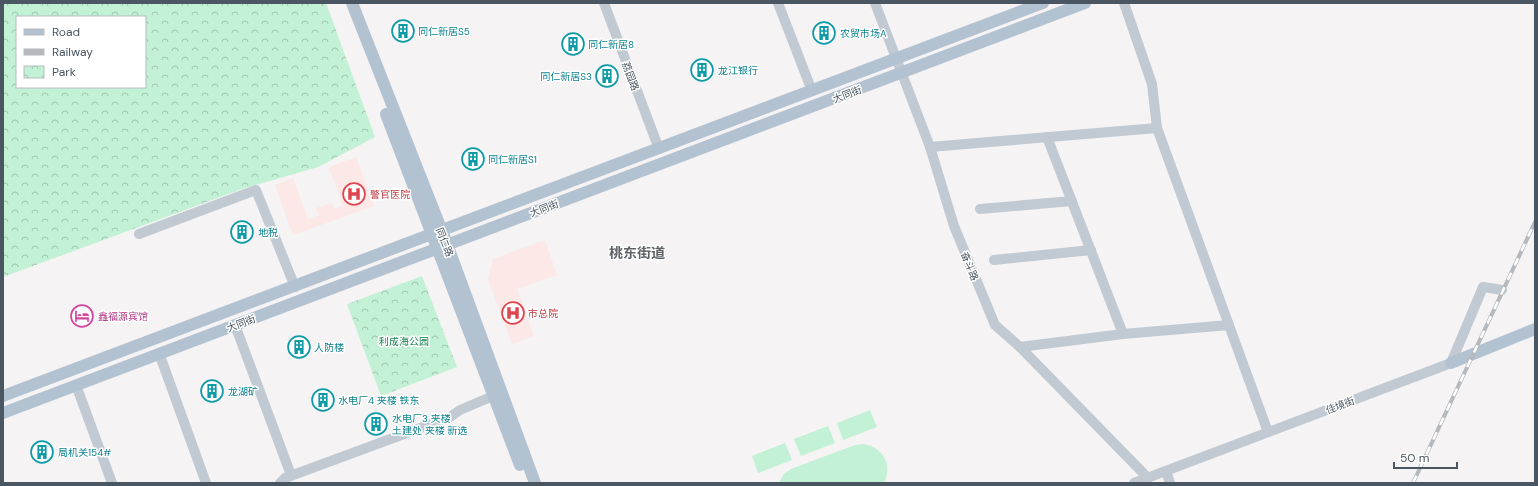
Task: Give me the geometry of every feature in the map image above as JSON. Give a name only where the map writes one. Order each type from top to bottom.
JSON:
[{"type":"main road","name":"同仁路","points":[[344,3],[442,246],[535,483]]},
{"type":"main road","name":"同仁路","points":[[352,3],[436,233]]},
{"type":"main road","name":"大同街","points":[[3,396],[295,287],[1043,3]]},
{"type":"main road","name":"大同街","points":[[3,413],[1085,3]]},
{"type":"main road","name":"同仁路","points":[[442,246],[526,483]]},
{"type":"main road","points":[[1450,363],[1535,329]]},
{"type":"street","name":"荔园路","points":[[604,3],[659,149]]},
{"type":"street","points":[[778,3],[812,91]]},
{"type":"street","name":"奋斗路","points":[[875,3],[930,147],[954,226],[995,325],[1020,347],[1148,478]]},
{"type":"street","points":[[1124,3],[1152,84],[1157,128],[1268,432]]},
{"type":"street","points":[[930,147],[1157,128]]},
{"type":"street","points":[[1047,137],[1123,334]]},
{"type":"street","points":[[139,234],[256,190],[295,287]]},
{"type":"street","points":[[980,209],[1072,201]]},
{"type":"street","points":[[994,260],[1091,250]]},
{"type":"street","points":[[1450,363],[1483,287],[1502,290]]},
{"type":"street","points":[[1020,347],[1123,334],[1229,325]]},
{"type":"street","points":[[235,326],[291,475]]},
{"type":"street","points":[[159,353],[206,483]]},
{"type":"street","name":"佳境街","points":[[1134,483],[1450,363]]},
{"type":"street","points":[[76,385],[112,483]]},
{"type":"street","points":[[280,483],[291,475],[450,417],[460,410],[494,396]]},
{"type":"street","points":[[1166,471],[1170,483]]},
{"type":"shaded area","name":"警官医院","points":[[356,157],[374,206],[293,235],[275,185],[293,178],[308,219],[319,215],[316,208],[332,203],[334,209],[343,206],[329,167]]},
{"type":"shaded area","name":"市总院","points":[[545,240],[557,275],[517,289],[534,336],[512,344],[488,279],[493,259]]},
{"type":"green space","points":[[3,3],[326,3],[375,137],[318,167],[242,189],[3,277]]},
{"type":"green space","name":"利成海公园","points":[[422,276],[457,367],[381,396],[347,304]]},
{"type":"green space","points":[[870,410],[877,427],[843,440],[837,423]]},
{"type":"green space","points":[[828,426],[835,443],[801,456],[794,439]]},
{"type":"green space","points":[[785,443],[792,460],[758,473],[752,456]]},
{"type":"green space","points":[[864,444],[871,446],[881,453],[887,463],[887,476],[884,483],[779,483],[784,474],[791,469],[855,445]]},
{"type":"railway","points":[[1413,483],[1535,222]]},
{"type":"place","name":"同仁新居S5","points":[[403,31]]},
{"type":"place","name":"农贸市场A","points":[[824,33]]},
{"type":"place","name":"同仁新居8","points":[[573,44]]},
{"type":"place","name":"龙江银行","points":[[702,70]]},
{"type":"place","name":"同仁新居S3","points":[[607,76]]},
{"type":"place","name":"同仁新居S1","points":[[473,159]]},
{"type":"place","name":"警官医院","points":[[354,194]]},
{"type":"place","name":"地税","points":[[242,232]]},
{"type":"place","name":"市总院","points":[[513,313]]},
{"type":"place","name":"鑫福源宾馆","points":[[82,316]]},
{"type":"place","name":"人防楼","points":[[299,347]]},
{"type":"place","name":"龙湖矿","points":[[212,391]]},
{"type":"place","name":"水电厂4 夹楼 铁东","points":[[323,400]]},
{"type":"place","name":"水电厂3 夹楼 土建处 夹楼 新选","points":[[376,424]]},
{"type":"place","name":"局机关154#","points":[[42,452]]},
{"type":"district","name":"桃东街道","points":[[637,253]]}]
